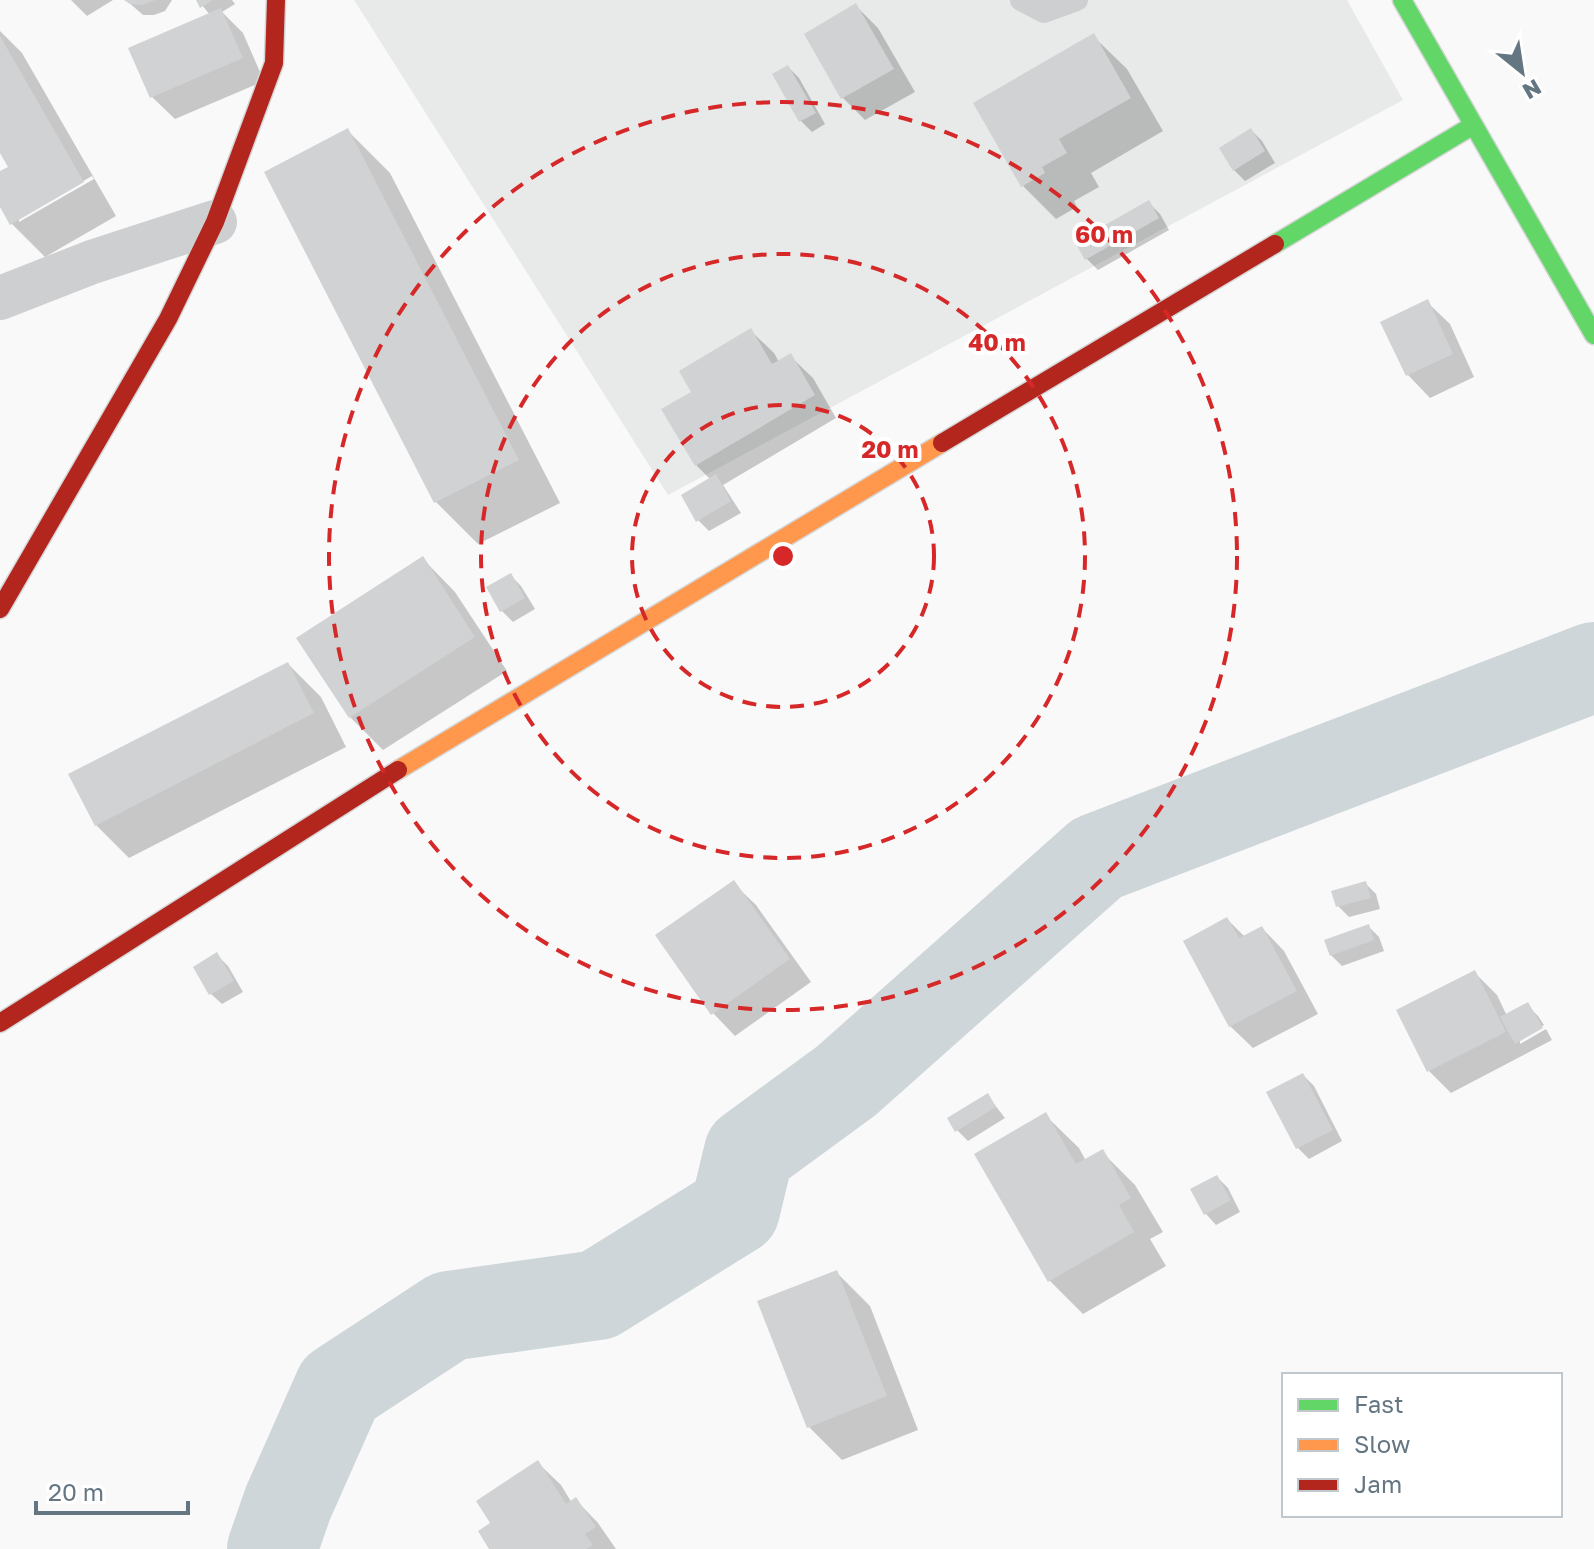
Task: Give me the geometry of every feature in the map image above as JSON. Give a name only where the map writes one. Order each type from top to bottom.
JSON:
[{"type":"main road","points":[[0,609],[168,319],[215,222],[274,63],[276,0]]},
{"type":"main road","points":[[1402,0],[1594,335]]},
{"type":"main road","points":[[0,1023],[406,765],[1472,126]]},
{"type":"street","points":[[0,298],[92,262],[215,222]]},
{"type":"lane","points":[[1021,0],[1044,12],[1077,0]]},
{"type":"shaded area","points":[[354,0],[1347,0],[1403,100],[668,495]]},
{"type":"building","points":[[124,0],[155,0],[142,5]]},
{"type":"building","points":[[196,0],[213,0],[200,8]]},
{"type":"building","points":[[856,3],[894,69],[841,99],[804,34]]},
{"type":"building","points":[[221,8],[243,58],[150,98],[128,48]]},
{"type":"building","points":[[1094,33],[1131,98],[1059,139],[1067,153],[1042,167],[1045,173],[1021,187],[973,103]]},
{"type":"building","points":[[0,36],[84,182],[10,225],[0,207],[0,171],[8,167],[0,153]]},
{"type":"building","points":[[788,65],[816,113],[799,122],[772,74]]},
{"type":"building","points":[[348,128],[519,460],[434,503],[264,172]]},
{"type":"building","points":[[1251,128],[1265,151],[1233,171],[1219,148]]},
{"type":"building","points":[[1149,200],[1159,218],[1085,260],[1075,242]]},
{"type":"building","points":[[1428,299],[1453,354],[1406,376],[1380,322]]},
{"type":"building","points":[[751,328],[772,364],[791,353],[815,395],[695,466],[661,409],[691,392],[679,371]]},
{"type":"building","points":[[716,474],[731,501],[696,522],[681,495]]},
{"type":"building","points":[[423,556],[475,637],[349,718],[296,638]]},
{"type":"building","points":[[511,573],[525,598],[500,612],[486,587]]},
{"type":"building","points":[[288,662],[314,713],[95,826],[68,774]]},
{"type":"building","points":[[734,880],[790,959],[711,1015],[655,935]]},
{"type":"building","points":[[1366,881],[1371,898],[1336,907],[1331,891]]},
{"type":"building","points":[[1227,917],[1239,938],[1262,926],[1297,991],[1229,1027],[1183,941]]},
{"type":"building","points":[[1369,924],[1374,940],[1330,956],[1324,940]]},
{"type":"building","points":[[217,952],[234,981],[209,995],[193,967]]},
{"type":"building","points":[[1475,970],[1506,1032],[1427,1072],[1396,1010]]},
{"type":"building","points":[[1528,1002],[1543,1028],[1515,1044],[1500,1017]]},
{"type":"building","points":[[1303,1073],[1333,1130],[1296,1149],[1266,1092]]},
{"type":"building","points":[[988,1093],[996,1107],[955,1132],[947,1118]]},
{"type":"building","points":[[1046,1112],[1076,1164],[1103,1149],[1131,1198],[1119,1205],[1134,1232],[1048,1282],[974,1154]]},
{"type":"building","points":[[1217,1175],[1231,1200],[1204,1215],[1190,1189]]},
{"type":"building","points":[[837,1270],[887,1396],[807,1428],[757,1301]]},
{"type":"building","points":[[538,1460],[566,1504],[576,1497],[596,1527],[585,1534],[593,1545],[586,1549],[489,1549],[478,1531],[490,1523],[476,1501]]},
{"type":"waterway","points":[[272,1549],[288,1503],[339,1388],[449,1316],[598,1295],[735,1210],[749,1152],[846,1081],[1097,858],[1594,667]]},
{"type":"traffic: fast","points":[[1402,0],[1594,335]]},
{"type":"traffic: fast","points":[[1275,244],[1472,126]]},
{"type":"traffic: slow","points":[[398,770],[942,443]]},
{"type":"traffic: jam","points":[[0,609],[168,319],[215,222],[274,63],[276,0]]},
{"type":"traffic: jam","points":[[942,443],[1275,244]]},
{"type":"traffic: jam","points":[[0,1023],[398,770]]}]
